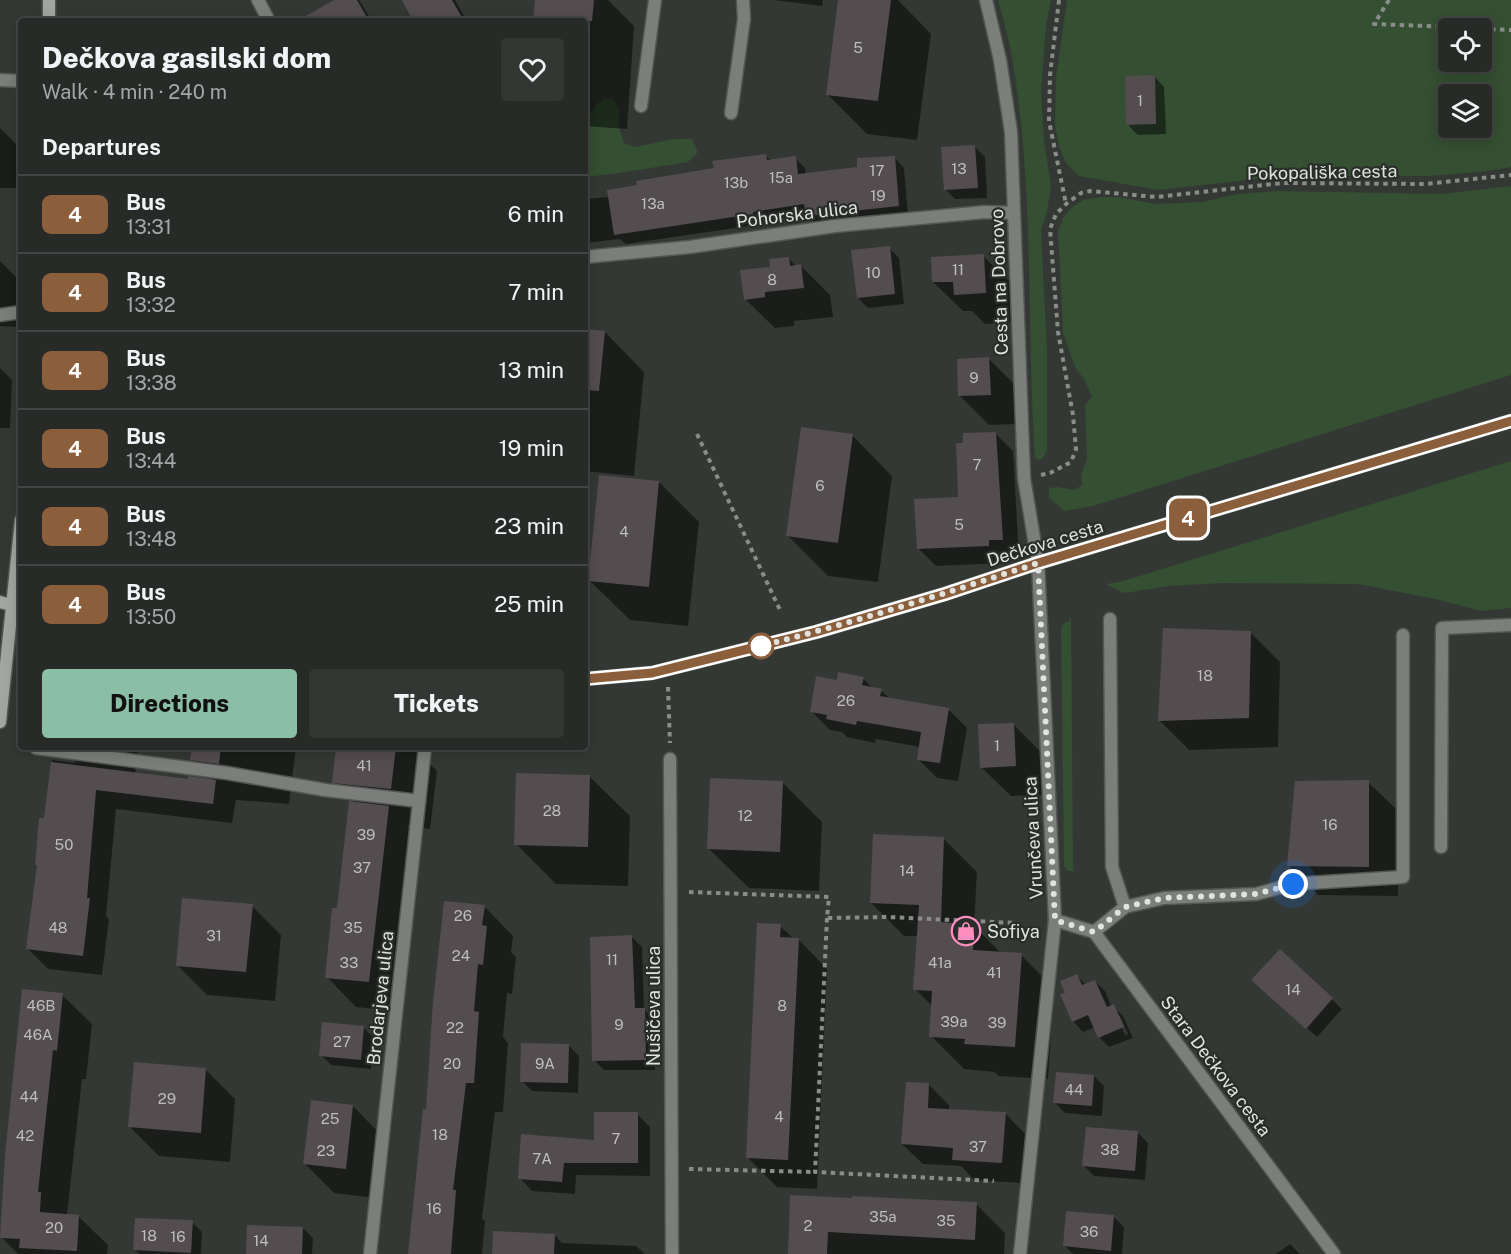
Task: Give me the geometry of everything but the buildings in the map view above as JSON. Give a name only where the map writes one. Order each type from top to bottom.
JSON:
[{"type":"street","points":[[49,0],[49,18]]},
{"type":"street","points":[[258,0],[267,18]]},
{"type":"street","points":[[641,106],[654,0]]},
{"type":"street","points":[[731,114],[744,19],[743,0]]},
{"type":"street","name":"Cesta na Dobrovo","points":[[986,0],[1000,60],[1011,132],[1024,478],[1038,563]]},
{"type":"street","points":[[0,80],[18,81]]},
{"type":"street","name":"Pohorska ulica","points":[[588,257],[690,247],[835,226],[985,212],[1014,213]]},
{"type":"street","points":[[0,315],[18,312]]},
{"type":"street","name":"Dečkova cesta","points":[[588,679],[652,673],[816,632],[1511,421]]},
{"type":"street","name":"Vrunčeva ulica","points":[[1020,1254],[1055,920],[1038,563]]},
{"type":"street","points":[[0,722],[18,584]]},
{"type":"street","points":[[0,602],[17,606]]},
{"type":"street","points":[[1110,619],[1112,867],[1125,907]]},
{"type":"street","points":[[1441,847],[1442,628],[1511,625]]},
{"type":"street","points":[[1055,920],[1094,932],[1125,907],[1164,898],[1256,894],[1293,884],[1403,877],[1403,635]]},
{"type":"street","points":[[52,750],[227,772],[325,790],[419,801]]},
{"type":"street","name":"Brodarjeva ulica","points":[[370,1254],[425,750]]},
{"type":"street","name":"Nušičeva ulica","points":[[670,759],[672,1254]]},
{"type":"street","name":"Stara Dečkova cesta","points":[[1094,932],[1334,1254]]},
{"type":"path","points":[[1024,478],[1050,472],[1071,462],[1076,449],[1073,415],[1058,332],[1050,229],[1056,214],[1066,204],[1049,121],[1050,75],[1059,0]]},
{"type":"path","points":[[1389,0],[1374,24],[1438,26]]},
{"type":"path","points":[[1492,29],[1511,30]]},
{"type":"path","name":"Pokopališka cesta","points":[[1066,204],[1081,193],[1090,191],[1156,197],[1281,183],[1425,184],[1511,175]]},
{"type":"path","points":[[697,434],[780,610]]},
{"type":"path","points":[[668,669],[670,759]]},
{"type":"path","points":[[671,891],[829,897],[814,1172]]},
{"type":"path","points":[[827,918],[888,917],[1016,922]]},
{"type":"path","points":[[671,1169],[814,1172],[994,1181]]},
{"type":"green space","points":[[998,0],[1051,0],[1046,26],[1041,93],[1044,141],[1051,185],[1047,212],[1041,230],[1047,350],[1047,451],[1042,459],[1038,460],[1035,458],[1032,408],[1029,257],[1024,157],[1012,58]]},
{"type":"green space","points":[[1067,0],[1511,0],[1511,167],[1427,176],[1282,176],[1158,190],[1079,176],[1066,163],[1059,147],[1055,124],[1056,77]]},
{"type":"green space","points":[[605,98],[613,99],[619,108],[619,128],[624,143],[635,147],[674,139],[692,139],[698,152],[688,162],[588,177],[588,118],[597,104]]},
{"type":"green space","points":[[1511,186],[1511,375],[1093,506],[1065,511],[1049,498],[1049,488],[1075,490],[1082,485],[1081,475],[1087,459],[1085,405],[1092,396],[1075,367],[1063,333],[1058,231],[1063,218],[1070,209],[1083,200],[1118,197],[1155,204],[1202,202],[1238,194],[1277,191],[1441,194]]},
{"type":"green space","points":[[1511,461],[1511,608],[1482,611],[1436,599],[1358,584],[1221,583],[1170,586],[1124,593],[1106,584],[1120,582]]},
{"type":"green space","points":[[1071,615],[1073,869],[1076,871],[1068,871],[1064,866],[1061,628],[1064,623],[1070,621]]},
{"type":"bus line","name":"4","points":[[588,679],[652,673],[816,632],[1511,421]]},
{"type":"place","name":"Sofiya","points":[[966,931]]},
{"type":"route","points":[[761,646],[753,648],[945,594],[1038,563],[1055,920],[1094,932],[1125,907],[1164,898],[1256,894],[1293,884]]}]
